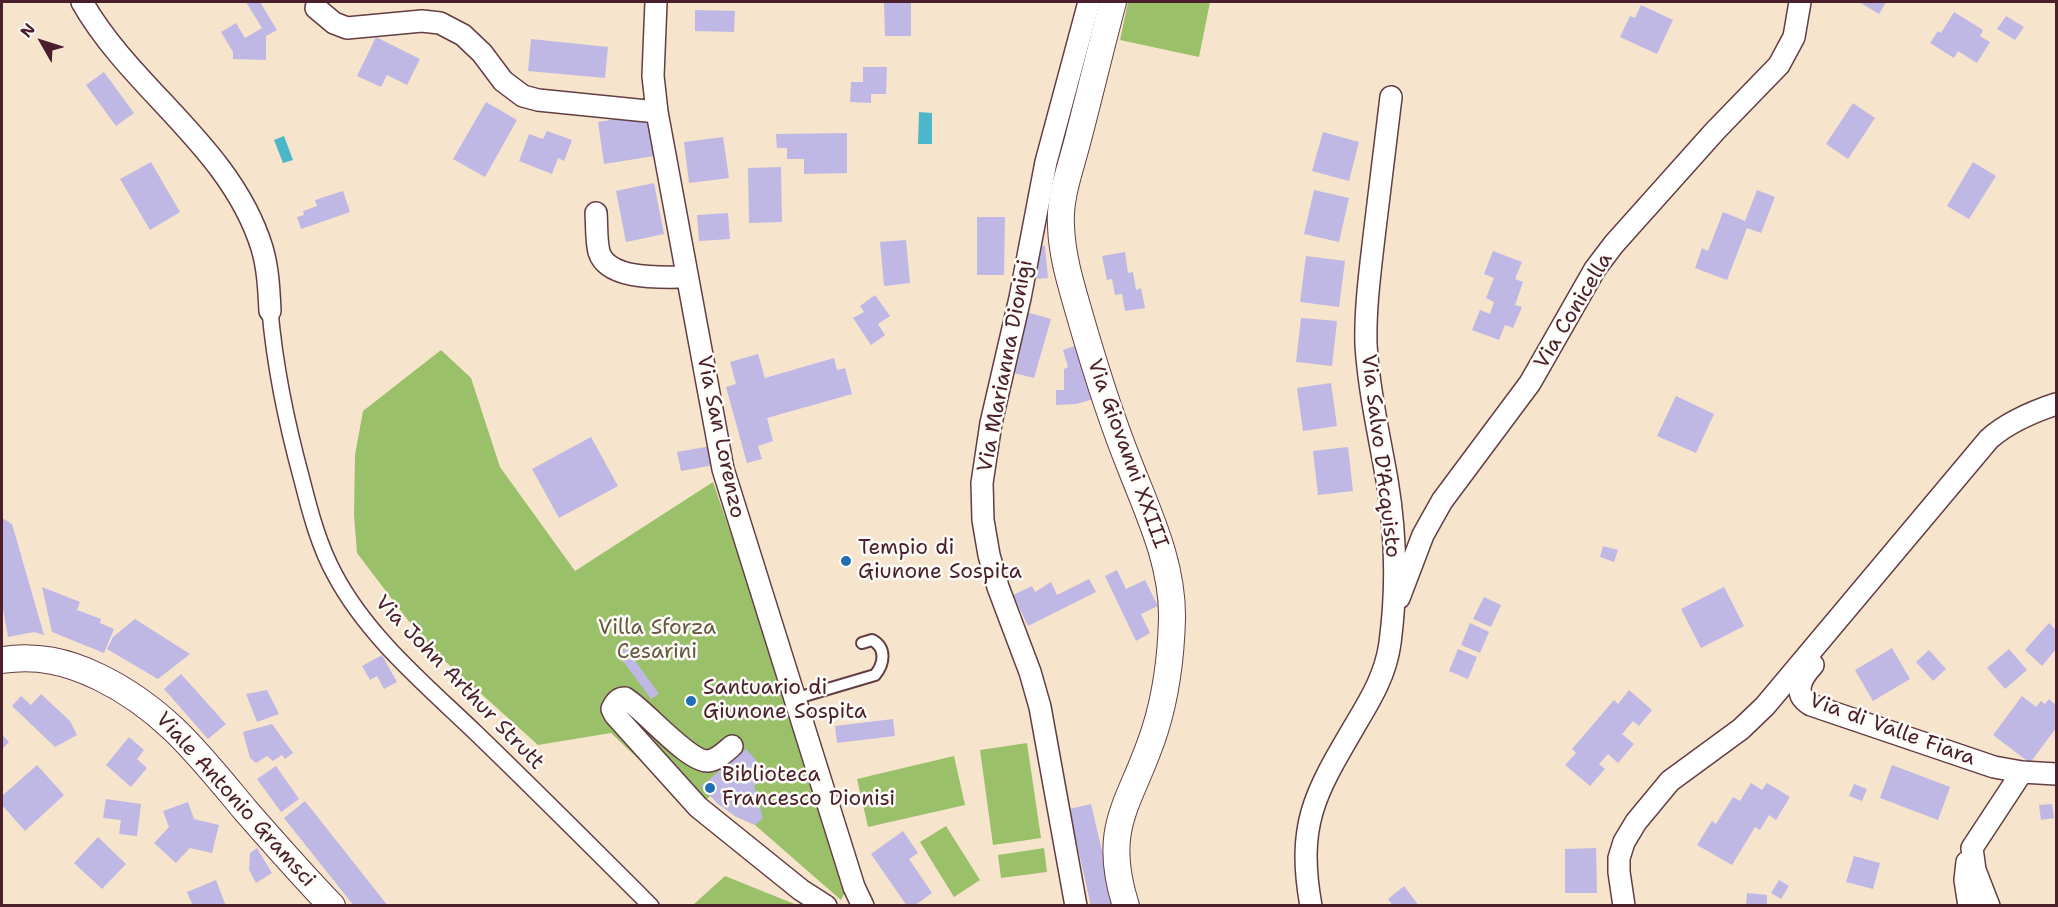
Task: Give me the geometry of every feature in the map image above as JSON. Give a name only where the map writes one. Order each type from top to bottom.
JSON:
[{"type":"street","points":[[82,2],[112,47],[209,154],[235,192],[254,226],[262,249],[268,276],[270,311]]},
{"type":"street","name":"Via San Lorenzo","points":[[656,2],[653,76],[657,112],[723,469],[794,699],[860,900]]},
{"type":"street","name":"Via Marianna Dionigi","points":[[1076,906],[1042,718],[1030,672],[991,566],[983,520],[982,491],[988,441],[1020,298],[1046,162],[1089,2]]},
{"type":"street","name":"Via Giovanni XXIII","points":[[1113,2],[1065,189],[1061,223],[1068,269],[1095,367],[1115,428],[1155,530],[1163,554],[1171,593],[1170,645],[1159,716],[1121,813],[1116,835],[1116,867],[1126,906]]},
{"type":"street","name":"Via Conicella","points":[[1393,612],[1420,544],[1442,501],[1530,383],[1595,269],[1614,244],[1715,131],[1779,65],[1794,37],[1800,2]]},
{"type":"street","points":[[316,8],[334,23],[347,28],[422,21],[446,25],[473,44],[509,87],[532,99],[657,112]]},
{"type":"street","name":"Via Salvo D'Acquisto","points":[[1311,906],[1306,847],[1312,806],[1326,775],[1381,679],[1389,652],[1393,612],[1394,558],[1391,510],[1372,401],[1366,337],[1371,260],[1390,96]]},
{"type":"street","points":[[596,213],[599,253],[609,265],[638,275],[686,277]]},
{"type":"street","name":"Via John Arthur Strutt","points":[[270,311],[279,378],[303,486],[324,551],[347,596],[410,669],[584,837],[651,906]]},
{"type":"street","points":[[1624,906],[1619,872],[1620,851],[1627,835],[1646,809],[1680,773],[1754,717],[1854,602],[1941,494],[2000,429],[2017,419],[2056,404]]},
{"type":"street","name":"Via di Valle Fiara","points":[[1854,602],[1838,635],[1801,680],[1800,691],[1803,699],[1811,705],[1970,760],[2005,770],[2056,774]]},
{"type":"street","name":"Viale Antonio Gramsci","points":[[2,660],[34,658],[63,662],[105,680],[147,705],[188,742],[278,848],[332,906]]},
{"type":"street","points":[[732,746],[718,758],[709,761],[702,760],[693,756],[625,698],[620,698],[615,702],[612,709],[698,807],[801,890],[826,906]]},
{"type":"street","points":[[1969,906],[1965,872],[1968,855],[2022,772]]},
{"type":"street","points":[[1972,849],[1975,870],[1989,906]]},
{"type":"lane","points":[[794,699],[874,675],[880,669],[883,651],[879,643],[872,640],[862,643]]},
{"type":"green space","points":[[1128,2],[1210,2],[1199,57],[1120,40]]},
{"type":"green space","name":"Villa Sforza Cesarini","points":[[441,350],[471,378],[500,467],[575,571],[713,482],[790,705],[846,890],[841,900],[755,825],[735,816],[710,796],[694,812],[611,733],[538,745],[426,644],[357,553],[354,515],[355,455],[363,411]]},
{"type":"green space","points":[[1027,743],[1041,838],[993,845],[980,750]]},
{"type":"green space","points":[[954,756],[965,805],[868,827],[857,779]]},
{"type":"green space","points":[[946,826],[980,880],[954,897],[920,842]]},
{"type":"green space","points":[[1044,848],[1047,872],[1001,878],[998,855]]},
{"type":"green space","points":[[725,876],[797,905],[693,905]]},
{"type":"water","points":[[919,112],[932,113],[932,144],[918,144]]},
{"type":"water","points":[[284,136],[293,160],[283,163],[274,140]]},
{"type":"building","points":[[246,2],[260,2],[277,30],[266,36],[266,60],[233,59],[233,52],[221,32],[236,23],[245,38],[262,28]]},
{"type":"building","points":[[1859,2],[1886,2],[1879,14]]},
{"type":"building","points":[[884,3],[911,3],[911,36],[885,36]]},
{"type":"building","points":[[1641,5],[1673,20],[1657,54],[1620,37],[1630,16],[1635,18]]},
{"type":"building","points":[[695,10],[735,11],[734,32],[695,31]]},
{"type":"building","points":[[1954,12],[1983,30],[1980,36],[1990,42],[1977,63],[1958,51],[1954,58],[1930,43],[1938,31],[1941,33]]},
{"type":"building","points":[[2006,16],[2024,27],[2015,40],[1997,29]]},
{"type":"building","points":[[376,37],[420,59],[407,85],[387,75],[381,87],[357,76]]},
{"type":"building","points":[[531,39],[608,47],[605,78],[528,71]]},
{"type":"building","points":[[863,67],[887,67],[886,94],[871,94],[871,103],[850,102],[851,82],[863,82]]},
{"type":"building","points":[[104,72],[134,113],[116,126],[86,85]]},
{"type":"building","points":[[486,102],[517,120],[485,177],[453,159]]},
{"type":"building","points":[[1853,103],[1875,118],[1848,159],[1826,144]]},
{"type":"building","points":[[648,114],[654,156],[604,164],[598,122]]},
{"type":"building","points":[[547,131],[572,140],[564,161],[558,158],[552,174],[519,161],[529,134],[543,139]]},
{"type":"building","points":[[1323,132],[1359,142],[1349,181],[1312,171]]},
{"type":"building","points":[[847,133],[847,173],[804,174],[804,159],[787,159],[787,148],[777,148],[776,134]]},
{"type":"building","points":[[723,137],[729,178],[689,183],[684,142]]},
{"type":"building","points":[[151,162],[180,212],[150,230],[120,179]]},
{"type":"building","points":[[1973,162],[1996,176],[1969,219],[1947,206]]},
{"type":"building","points":[[781,167],[782,222],[749,223],[748,168]]},
{"type":"building","points":[[654,183],[664,234],[626,242],[616,191]]},
{"type":"building","points":[[1314,190],[1349,198],[1339,242],[1304,234]]},
{"type":"building","points":[[1757,190],[1775,197],[1761,233],[1747,228],[1727,280],[1695,268],[1702,248],[1708,251],[1723,212],[1745,221]]},
{"type":"building","points":[[343,191],[350,212],[301,229],[297,217],[304,215],[303,211],[317,206],[315,200]]},
{"type":"building","points":[[728,213],[730,239],[699,241],[697,215]]},
{"type":"building","points":[[977,217],[1005,217],[1004,275],[977,275]]},
{"type":"building","points":[[906,240],[910,283],[884,286],[880,242]]},
{"type":"building","points":[[1045,246],[1048,278],[1034,279],[1031,247]]},
{"type":"building","points":[[1493,251],[1522,262],[1515,279],[1523,282],[1515,305],[1522,307],[1513,328],[1505,325],[1499,340],[1472,330],[1480,310],[1490,314],[1494,302],[1486,298],[1494,278],[1484,274]]},
{"type":"building","points":[[1125,252],[1128,273],[1133,272],[1136,290],[1141,288],[1145,308],[1125,311],[1122,294],[1115,295],[1112,279],[1107,280],[1102,256]]},
{"type":"building","points":[[1306,256],[1345,261],[1339,307],[1300,302]]},
{"type":"building","points":[[875,295],[890,316],[878,324],[885,335],[871,345],[853,318],[864,312],[860,306]]},
{"type":"building","points":[[1026,312],[1051,319],[1034,378],[1010,372]]},
{"type":"building","points":[[1301,318],[1337,321],[1332,366],[1296,362]]},
{"type":"building","points":[[1075,346],[1094,399],[1076,404],[1056,405],[1056,390],[1064,390],[1064,369],[1068,367],[1063,350]]},
{"type":"building","points":[[758,354],[765,378],[834,358],[837,370],[845,368],[852,394],[767,418],[773,441],[758,446],[762,459],[747,463],[726,387],[736,384],[730,362]]},
{"type":"building","points":[[1331,383],[1337,426],[1303,431],[1297,388]]},
{"type":"building","points":[[1676,396],[1714,414],[1696,453],[1657,436]]},
{"type":"building","points":[[591,437],[618,486],[559,518],[532,469]]},
{"type":"building","points":[[711,446],[714,465],[681,471],[677,452]]},
{"type":"building","points":[[1348,447],[1353,491],[1318,495],[1313,451]]},
{"type":"building","points":[[2,518],[12,524],[44,635],[34,632],[8,637],[2,603]]},
{"type":"building","points":[[1603,546],[1618,550],[1614,562],[1600,557]]},
{"type":"building","points":[[1117,570],[1126,589],[1145,580],[1158,606],[1141,614],[1150,633],[1136,641],[1105,576]]},
{"type":"building","points":[[1089,579],[1096,592],[1028,626],[1013,595],[1032,586],[1035,592],[1051,582],[1057,595]]},
{"type":"building","points":[[42,587],[80,602],[77,610],[101,619],[100,623],[114,629],[104,653],[52,632]]},
{"type":"building","points":[[1724,587],[1744,626],[1701,648],[1681,609]]},
{"type":"building","points":[[1484,597],[1501,605],[1491,627],[1473,619]]},
{"type":"building","points":[[135,619],[190,654],[158,679],[107,649],[113,637]]},
{"type":"building","points":[[1470,623],[1489,632],[1480,653],[1461,645]]},
{"type":"building","points":[[2049,623],[2056,630],[2056,649],[2042,666],[2025,650]]},
{"type":"building","points":[[626,648],[659,694],[651,699],[618,654]]},
{"type":"building","points":[[1892,648],[1910,679],[1873,701],[1855,670]]},
{"type":"building","points":[[1458,649],[1477,657],[1468,679],[1449,671]]},
{"type":"building","points":[[2009,649],[2027,670],[2005,689],[1987,668]]},
{"type":"building","points":[[1929,650],[1946,669],[1933,681],[1916,662]]},
{"type":"building","points":[[382,655],[397,682],[384,689],[377,676],[370,680],[362,666]]},
{"type":"building","points":[[181,674],[226,724],[208,739],[164,689]]},
{"type":"building","points":[[267,690],[279,714],[257,722],[246,694]]},
{"type":"building","points":[[1629,690],[1652,710],[1639,726],[1633,721],[1622,734],[1634,744],[1618,763],[1608,754],[1599,764],[1605,769],[1590,786],[1565,765],[1576,753],[1572,749],[1614,700],[1618,704]]},
{"type":"building","points":[[41,694],[70,721],[77,735],[55,747],[12,706],[21,696],[31,705]]},
{"type":"building","points":[[2022,696],[2036,707],[2041,701],[2045,704],[2049,699],[2056,705],[2056,728],[2030,763],[1993,735]]},
{"type":"building","points":[[893,719],[895,736],[837,743],[835,726]]},
{"type":"building","points":[[272,724],[293,753],[285,759],[282,755],[273,761],[267,756],[256,763],[250,758],[243,732]]},
{"type":"building","points":[[2,734],[9,742],[2,749]]},
{"type":"building","points":[[129,737],[144,750],[137,759],[147,768],[131,787],[106,765]]},
{"type":"building","points":[[746,749],[767,772],[754,786],[763,818],[755,825],[735,816],[718,804],[701,786]]},
{"type":"building","points":[[37,765],[64,795],[25,831],[2,805],[2,796]]},
{"type":"building","points":[[1892,765],[1950,787],[1938,820],[1880,798]]},
{"type":"building","points":[[276,766],[299,799],[281,812],[257,779]]},
{"type":"building","points":[[1751,783],[1762,790],[1767,783],[1790,797],[1776,820],[1769,815],[1760,830],[1755,827],[1732,865],[1697,845],[1712,821],[1716,824],[1733,797],[1740,801]]},
{"type":"building","points":[[1854,784],[1867,789],[1862,801],[1849,796]]},
{"type":"building","points":[[106,799],[141,804],[137,836],[119,834],[121,820],[103,818]]},
{"type":"building","points":[[305,801],[388,906],[354,906],[284,818]]},
{"type":"building","points":[[188,802],[194,819],[219,825],[212,853],[190,848],[176,863],[154,843],[169,827],[163,811]]},
{"type":"building","points":[[1091,804],[1115,906],[1091,906],[1069,809]]},
{"type":"building","points":[[2052,804],[2054,818],[2041,820],[2039,805]]},
{"type":"building","points":[[903,831],[918,853],[909,859],[932,893],[914,906],[907,906],[871,854]]},
{"type":"building","points":[[98,837],[126,864],[102,889],[74,863]]},
{"type":"building","points":[[257,848],[272,873],[256,883],[249,870],[250,853]]},
{"type":"building","points":[[1596,848],[1597,893],[1565,893],[1565,849]]},
{"type":"building","points":[[1854,856],[1880,863],[1873,889],[1846,882]]},
{"type":"building","points":[[216,880],[226,906],[193,906],[187,892]]},
{"type":"building","points":[[1779,880],[1789,886],[1781,899],[1771,893]]},
{"type":"building","points":[[1404,886],[1419,906],[1393,906],[1388,899]]},
{"type":"building","points":[[1747,893],[1767,895],[1767,906],[1746,905]]},
{"type":"place","name":"Tempio di Giunone Sospita","points":[[846,561]]},
{"type":"place","name":"Santuario di Giunone Sospita","points":[[691,701]]},
{"type":"place","name":"Biblioteca Francesco Dionisi","points":[[710,788]]}]
